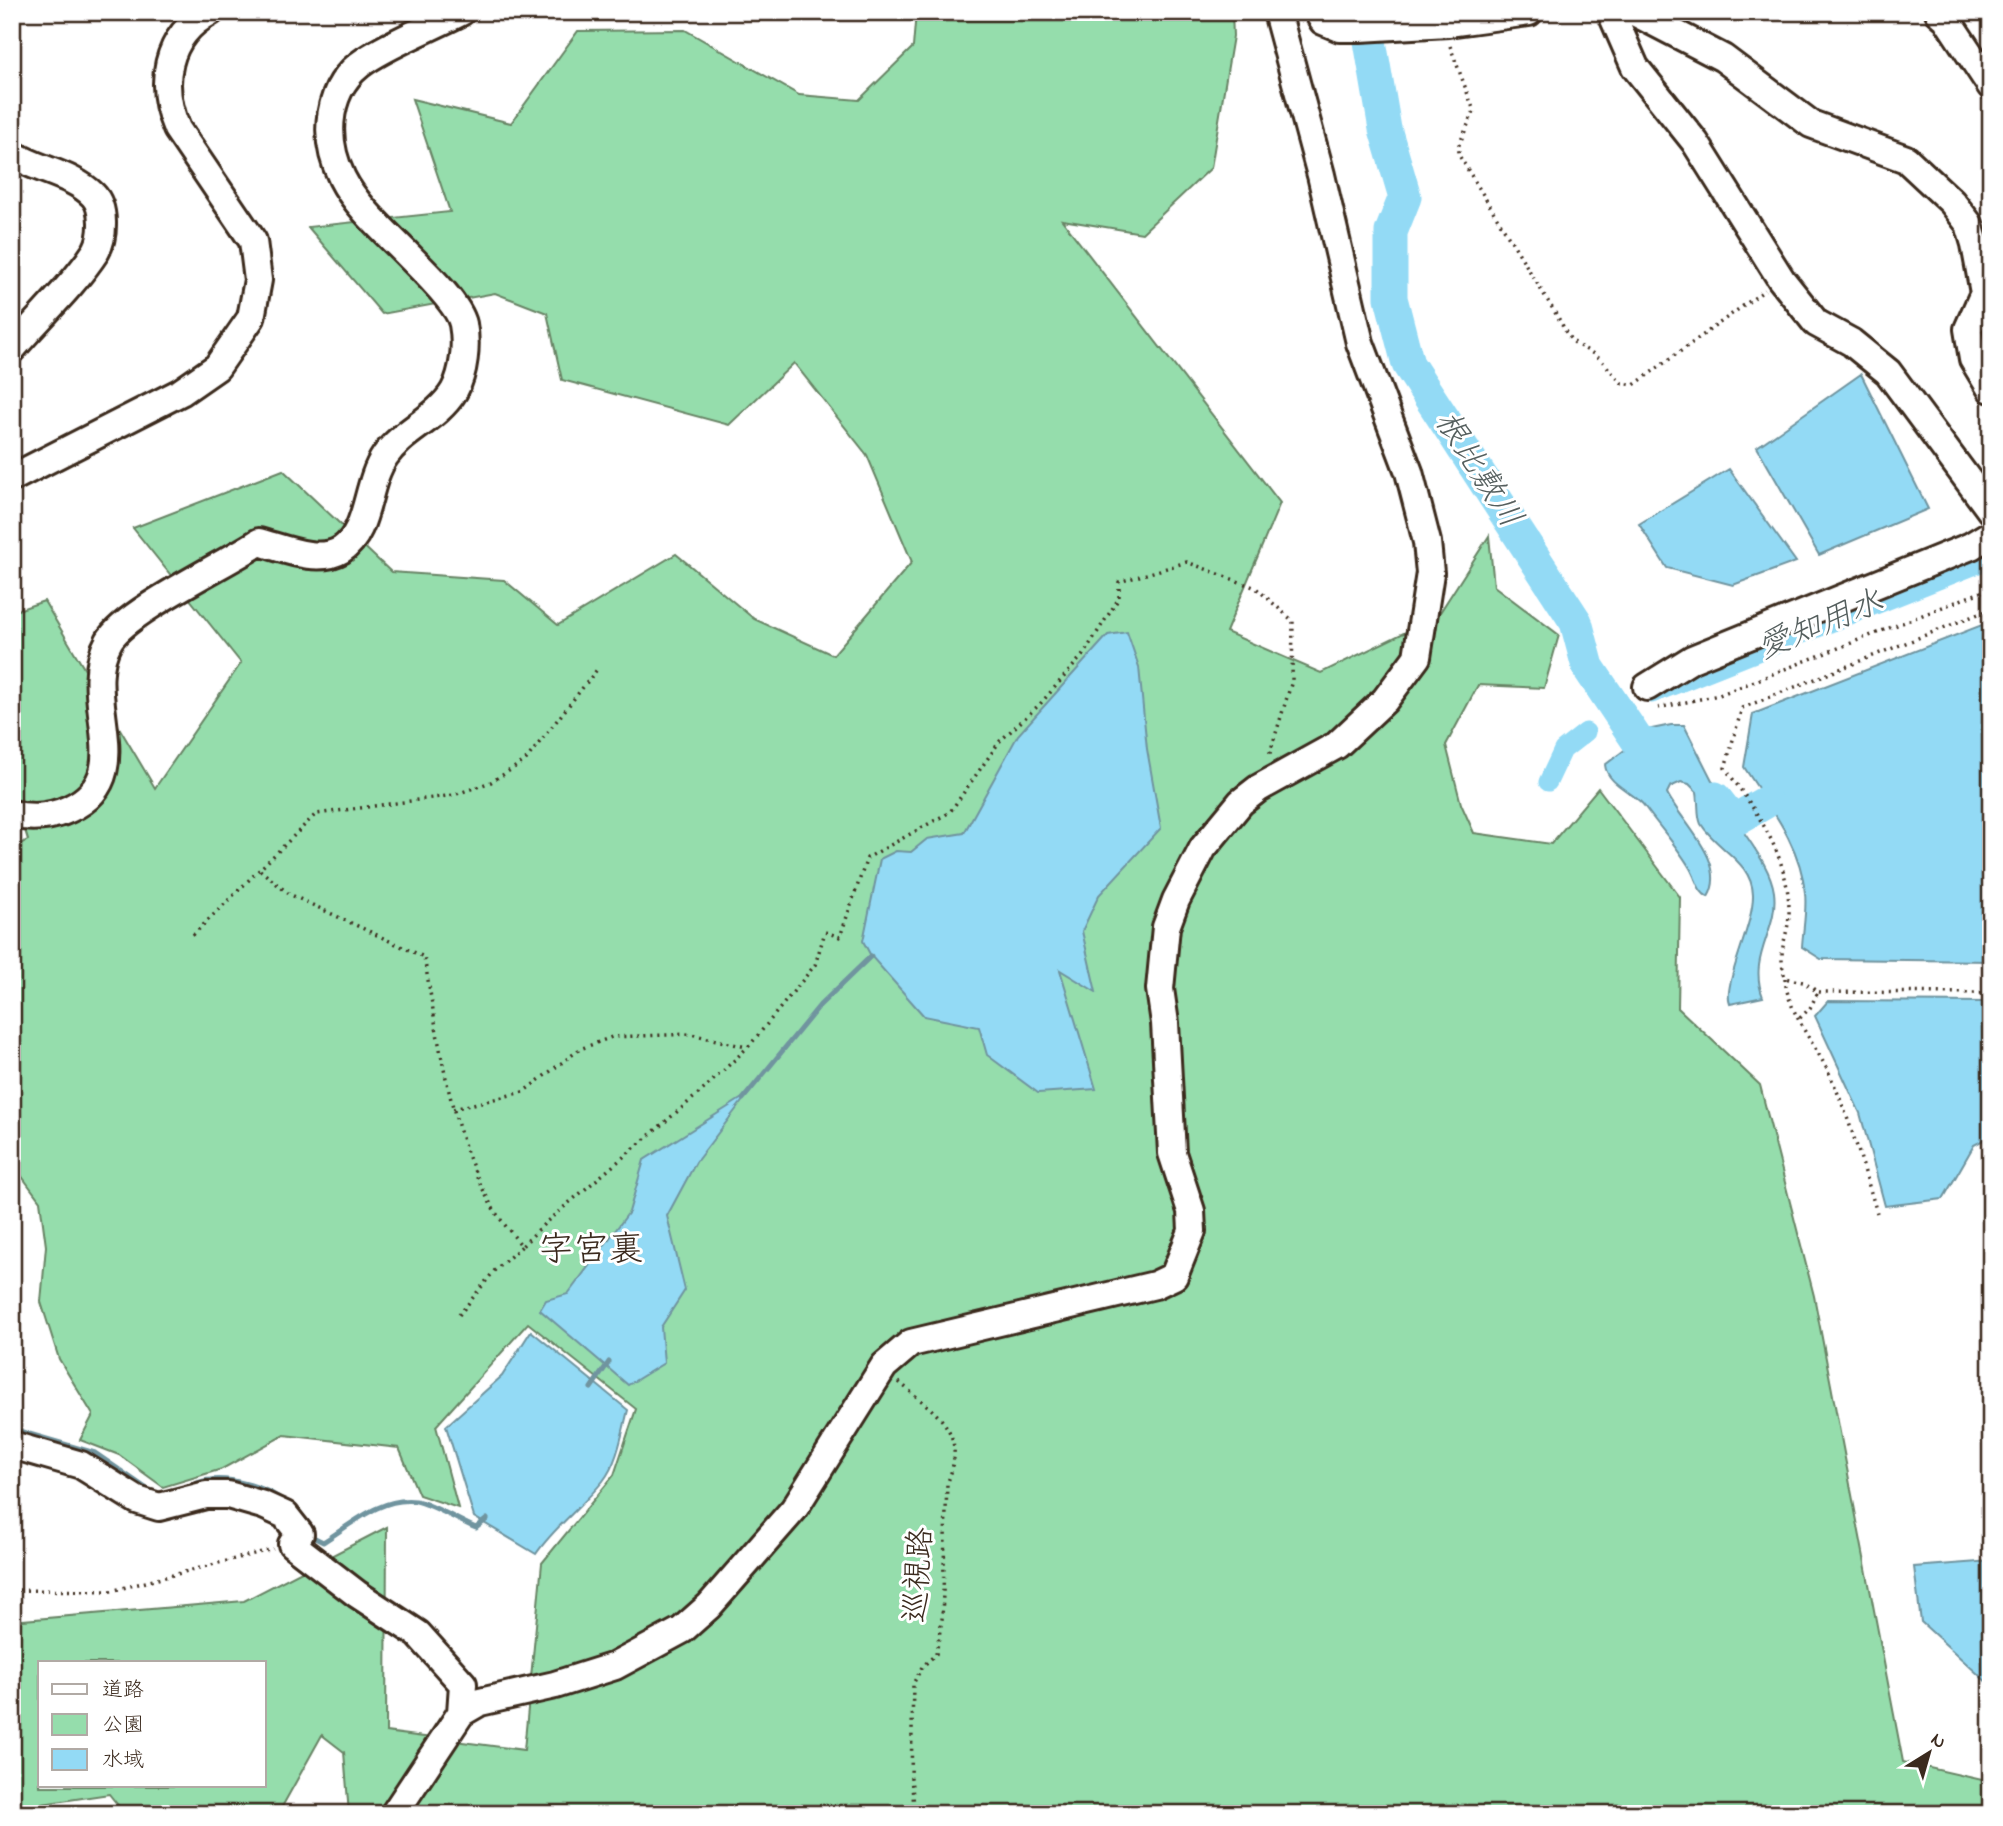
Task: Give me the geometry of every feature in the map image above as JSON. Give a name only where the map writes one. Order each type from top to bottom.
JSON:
[{"type":"street","points":[[12,478],[181,392],[217,367],[250,318],[258,280],[253,241],[177,129],[170,114],[168,74],[174,48],[190,24],[210,12]]},
{"type":"street","points":[[12,814],[55,815],[79,805],[98,785],[108,759],[98,672],[109,640],[160,600],[259,542],[310,555],[339,551],[353,538],[362,523],[371,481],[386,455],[410,431],[428,419],[453,391],[463,364],[463,321],[449,301],[377,223],[343,179],[333,150],[330,128],[333,100],[344,80],[365,61],[461,12]]},
{"type":"street","points":[[394,1814],[461,1713],[480,1702],[555,1685],[615,1666],[682,1630],[709,1606],[794,1509],[892,1357],[911,1343],[1155,1285],[1174,1276],[1192,1231],[1191,1211],[1172,1153],[1165,1023],[1160,989],[1166,927],[1203,849],[1241,802],[1259,788],[1337,745],[1385,700],[1417,657],[1430,573],[1427,542],[1409,472],[1360,343],[1321,175],[1277,12]]},
{"type":"street","points":[[1318,12],[1323,21],[1340,28],[1443,23],[1529,12]]},
{"type":"street","points":[[1611,12],[1635,67],[1695,142],[1781,279],[1816,323],[1851,342],[1888,372],[1991,511]]},
{"type":"street","points":[[1634,12],[1723,58],[1811,124],[1906,159],[1952,202],[1969,224],[1975,244],[1986,304],[1968,329],[1973,359],[1991,389]]},
{"type":"street","points":[[1939,12],[1947,18],[1991,86]]},
{"type":"street","points":[[12,154],[33,166],[81,185],[96,197],[102,213],[97,249],[12,349]]},
{"type":"street","points":[[1652,698],[1692,659],[1971,546],[1991,534]]},
{"type":"street","points":[[12,1446],[81,1465],[137,1500],[159,1507],[206,1494],[228,1495],[263,1505],[285,1515],[300,1534],[292,1544],[357,1594],[418,1634],[463,1684],[461,1713]]},
{"type":"path","points":[[1443,23],[1474,111],[1458,147],[1460,158],[1562,324],[1567,338],[1580,349],[1601,360],[1622,383],[1634,385],[1781,279]]},
{"type":"path","points":[[459,1315],[495,1270],[545,1223],[703,1090],[747,1047],[814,965],[825,933],[840,937],[867,858],[950,812],[1000,741],[1040,704],[1083,655],[1119,598],[1119,582],[1187,562],[1256,588],[1293,621],[1292,681],[1259,788]]},
{"type":"path","points":[[1652,698],[1719,695],[1991,588]]},
{"type":"path","points":[[1877,1213],[1859,1150],[1835,1088],[1786,996],[1780,959],[1790,912],[1787,885],[1773,842],[1749,800],[1725,768],[1742,708],[1991,609]]},
{"type":"path","points":[[193,935],[316,814],[454,795],[491,782],[525,761],[599,667]]},
{"type":"path","points":[[260,870],[289,894],[424,957],[453,1109],[467,1153],[493,1209],[522,1246]]},
{"type":"path","points":[[1785,978],[1803,982],[1818,992],[1991,993]]},
{"type":"path","points":[[1800,1018],[1818,992]]},
{"type":"path","points":[[453,1109],[523,1092],[580,1049],[612,1037],[691,1034],[747,1047]]},
{"type":"path","name":"巡視路","points":[[892,1357],[898,1381],[943,1421],[957,1445],[954,1467],[947,1484],[942,1619],[936,1654],[922,1667],[913,1684],[911,1778],[915,1814]]},
{"type":"path","points":[[12,1590],[111,1591],[292,1544]]},
{"type":"green space","points":[[916,12],[1232,12],[1233,36],[1211,168],[1142,233],[1062,220],[1280,503],[1226,632],[1321,673],[1437,617],[1489,536],[1494,586],[1559,635],[1544,688],[1478,685],[1446,745],[1461,804],[1474,833],[1551,844],[1598,788],[1680,897],[1678,1008],[1760,1085],[1814,1296],[1903,1762],[1991,1782],[1991,1814],[349,1814],[344,1752],[322,1735],[278,1814],[125,1814],[109,1794],[22,1807],[12,1814],[12,1621],[244,1601],[387,1527],[386,1732],[524,1750],[542,1563],[614,1475],[636,1409],[528,1323],[436,1426],[458,1508],[419,1495],[399,1448],[284,1435],[222,1469],[163,1487],[119,1455],[80,1440],[93,1415],[59,1359],[41,1302],[46,1246],[40,1201],[12,1163],[12,848],[28,840],[12,788],[12,612],[44,601],[155,788],[241,663],[133,528],[283,470],[391,572],[504,580],[558,625],[676,554],[754,619],[833,655],[912,562],[867,455],[794,363],[729,425],[562,380],[547,313],[495,293],[382,314],[308,227],[450,212],[412,99],[511,123],[578,31],[685,30],[799,95],[859,100],[913,47]]},
{"type":"water","points":[[1861,374],[1928,509],[1819,555],[1757,447]]},
{"type":"water","points":[[1729,469],[1796,562],[1733,585],[1667,568],[1639,524]]},
{"type":"water","points":[[1987,623],[1991,625],[1991,961],[1821,959],[1802,947],[1805,899],[1802,875],[1791,842],[1744,767],[1753,714]]},
{"type":"water","points":[[1127,632],[1139,667],[1147,749],[1161,828],[1099,895],[1082,931],[1096,992],[1060,970],[1096,1089],[1038,1093],[987,1055],[979,1027],[924,1016],[871,956],[863,941],[880,859],[896,851],[911,852],[927,839],[964,833],[1018,735],[1108,635]]},
{"type":"water","points":[[1684,725],[1719,794],[1733,810],[1744,805],[1750,817],[1739,825],[1765,866],[1774,892],[1772,919],[1759,969],[1763,997],[1730,1004],[1730,983],[1749,922],[1753,895],[1747,873],[1701,824],[1697,792],[1689,784],[1681,782],[1670,787],[1667,793],[1708,856],[1713,884],[1708,897],[1700,889],[1680,853],[1641,802],[1616,783],[1607,772],[1605,765],[1631,745],[1630,740],[1647,730]]},
{"type":"water","points":[[1828,1001],[1991,1002],[1991,1136],[1974,1145],[1943,1199],[1885,1206],[1860,1113],[1815,1016]]},
{"type":"water","points":[[747,1095],[696,1162],[667,1216],[685,1290],[661,1327],[664,1363],[628,1385],[540,1310],[546,1300],[568,1294],[629,1212],[644,1160]]},
{"type":"water","points":[[531,1331],[628,1410],[619,1447],[603,1481],[536,1554],[474,1517],[446,1426],[502,1376]]},
{"type":"water","points":[[1991,1561],[1991,1686],[1921,1622],[1914,1567]]},
{"type":"waterway","name":"根比敷川","points":[[1365,12],[1385,129],[1405,197],[1391,232],[1391,298],[1408,364],[1576,622],[1588,667],[1639,743],[1675,749]]},
{"type":"waterway","name":"愛知用水","points":[[1652,694],[1991,559]]},
{"type":"waterway","name":"愛知用水","points":[[1548,782],[1563,750],[1586,732]]},
{"type":"waterway","name":"根比敷川","points":[[1715,798],[1733,821],[1766,802]]},
{"type":"waterway","points":[[743,1099],[820,1005],[871,956]]},
{"type":"waterway","points":[[591,1388],[609,1362]]},
{"type":"waterway","points":[[12,1429],[95,1453],[150,1491]]},
{"type":"waterway","points":[[188,1486],[207,1480],[239,1482],[260,1488],[284,1502]]},
{"type":"waterway","points":[[309,1535],[323,1542],[367,1513],[403,1501],[422,1503],[476,1528],[487,1519]]},
{"type":"district","name":"字宮裏","points":[[591,1251]]}]
